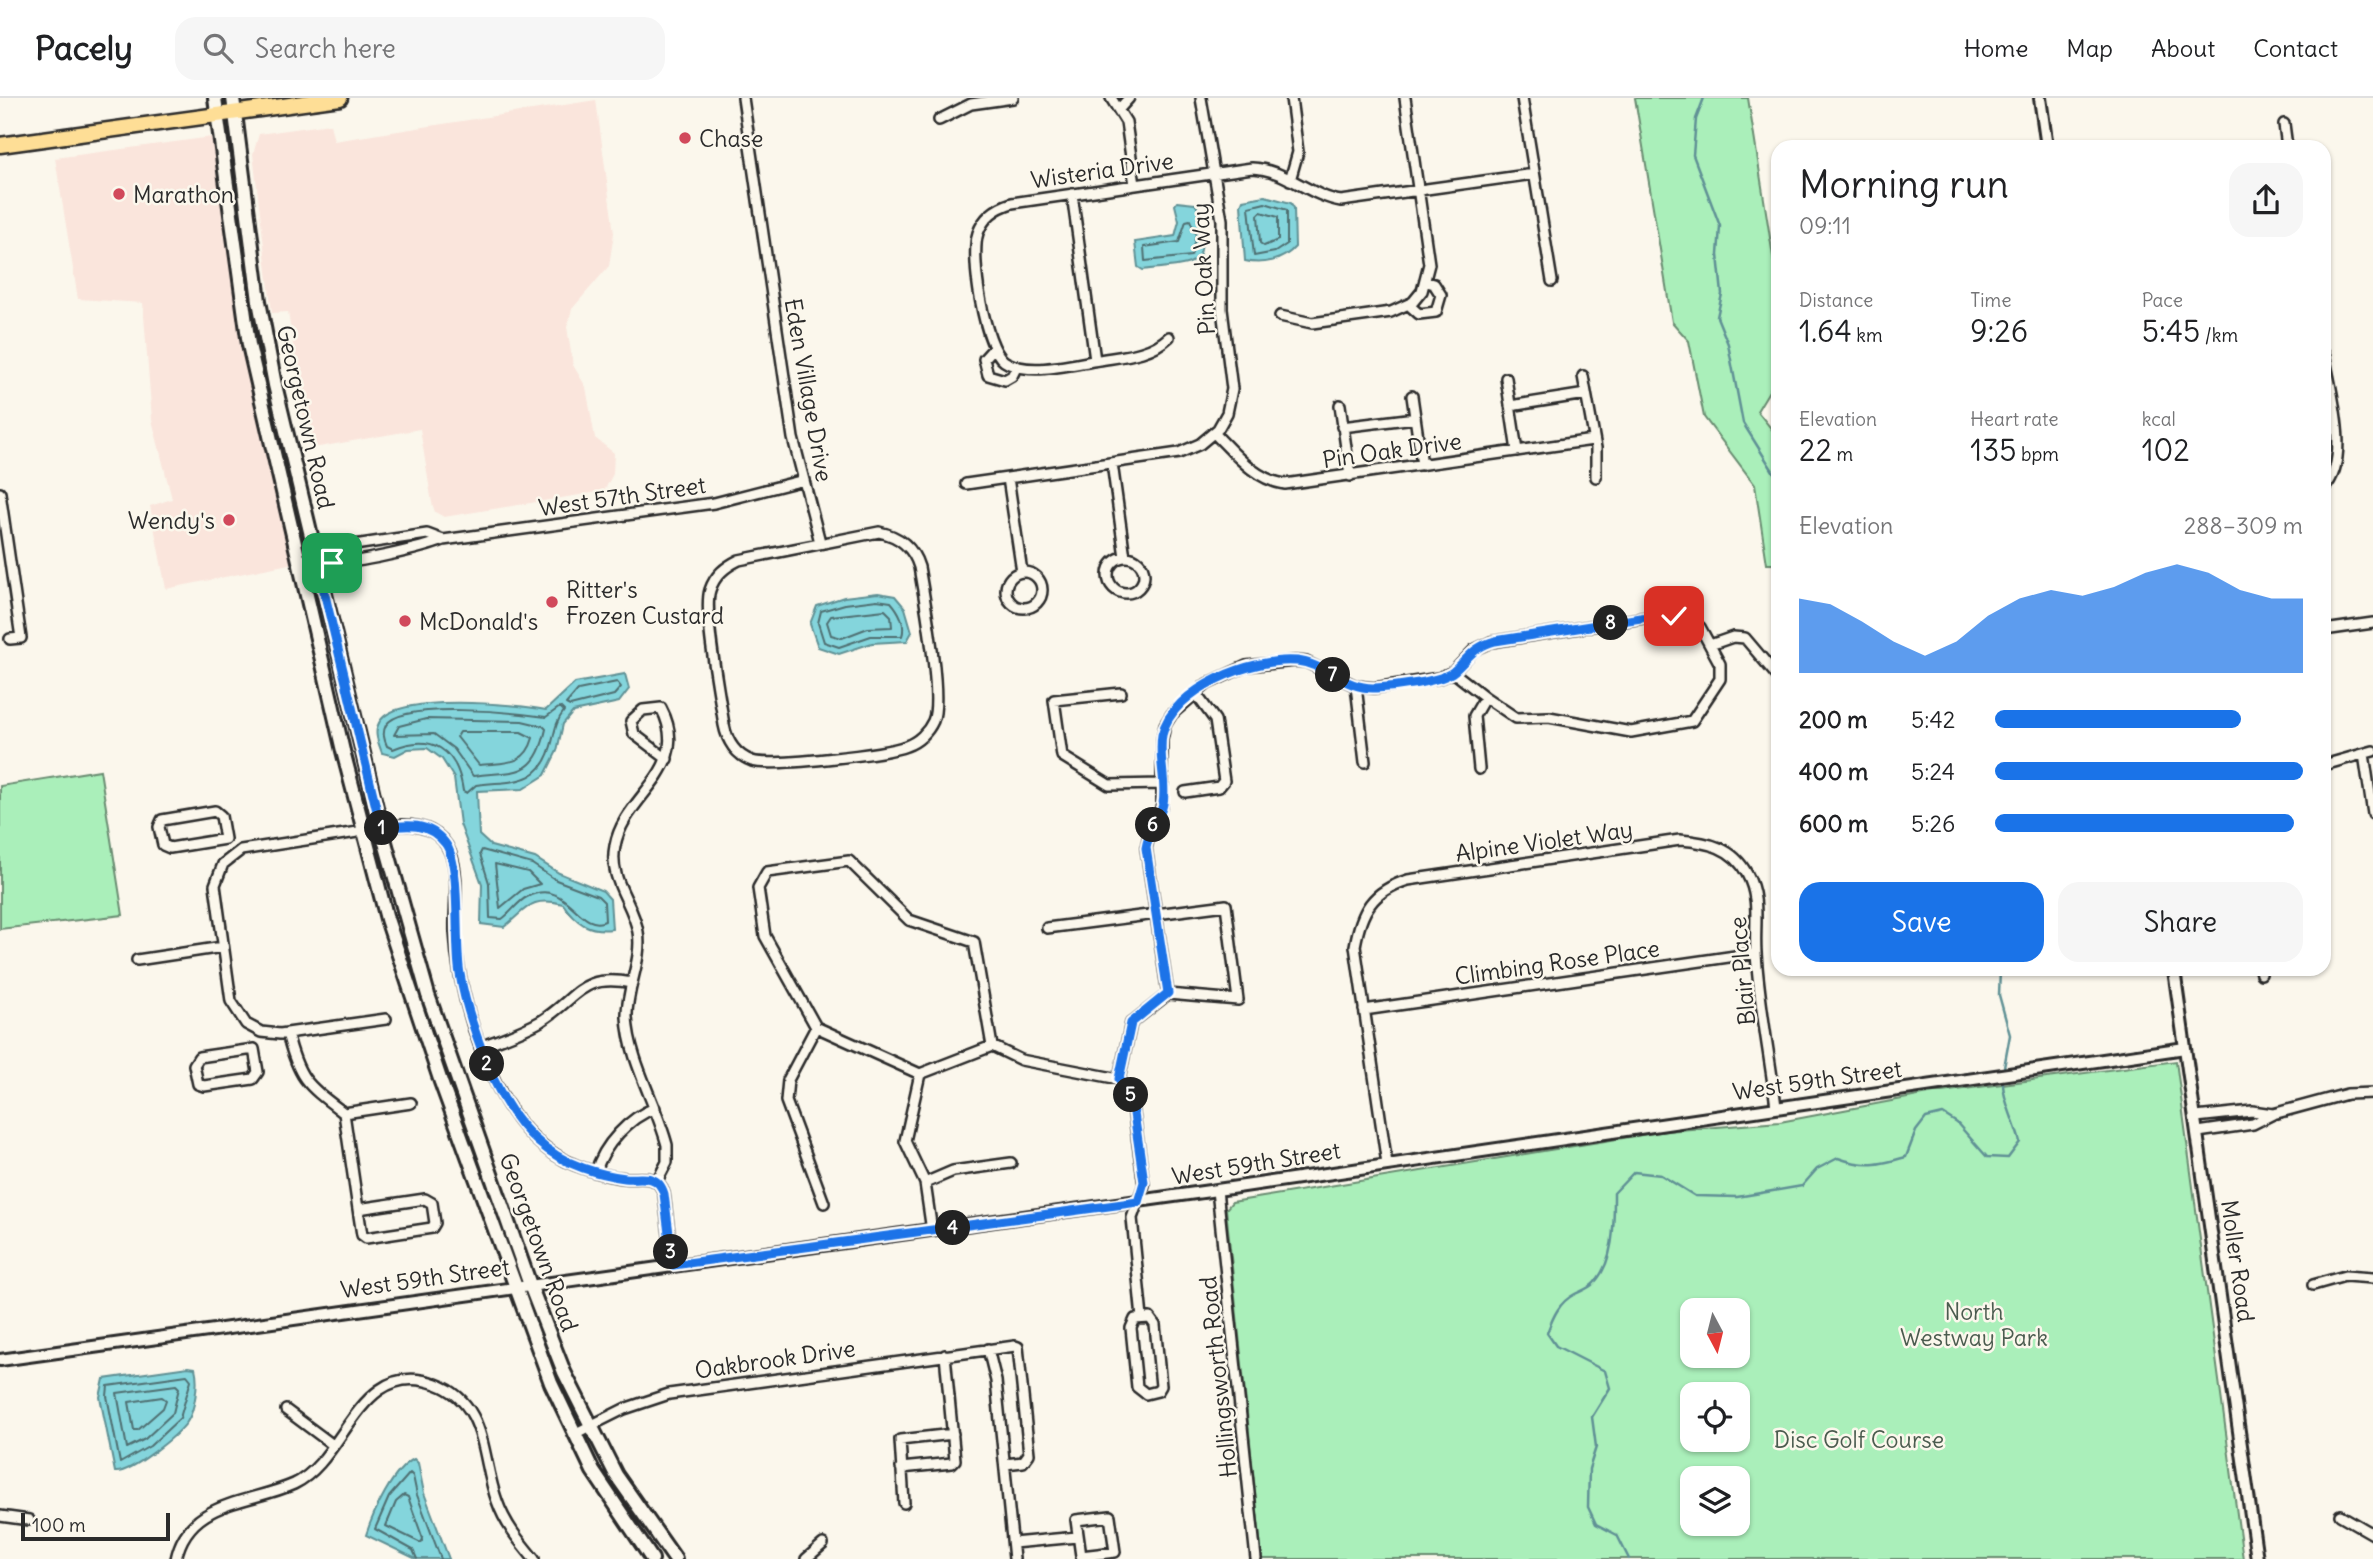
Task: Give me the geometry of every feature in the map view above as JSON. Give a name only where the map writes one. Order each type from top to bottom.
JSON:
[{"type":"main road","name":"Georgetown Road","points":[[215,98],[249,345],[363,831],[420,1022],[514,1287],[574,1434],[617,1511],[652,1559]]},
{"type":"main road","points":[[0,145],[216,115],[234,105],[340,98]]},
{"type":"main road","name":"Georgetown Road","points":[[234,105],[259,301],[275,386],[381,828],[428,995],[530,1285],[564,1372],[632,1502],[675,1559]]},
{"type":"street","name":"Eden Village Drive","points":[[743,98],[790,417],[820,542]]},
{"type":"street","points":[[939,120],[962,106],[1013,98]]},
{"type":"street","points":[[1111,98],[1120,108],[1128,127],[1135,185]]},
{"type":"street","points":[[1120,108],[1129,98]]},
{"type":"street","name":"Pin Oak Way","points":[[1201,98],[1223,226],[1222,309],[1232,389],[1227,413],[1214,433]]},
{"type":"street","points":[[1290,180],[1298,152],[1291,98]]},
{"type":"street","points":[[1279,316],[1312,323],[1391,312],[1409,305],[1420,295],[1427,282],[1429,264],[1405,98]]},
{"type":"street","points":[[1522,98],[1552,281]]},
{"type":"street","points":[[2040,98],[2046,140]]},
{"type":"street","points":[[2284,124],[2286,140]]},
{"type":"street","name":"Wisteria Drive","points":[[993,349],[987,331],[976,249],[981,226],[995,209],[1012,203],[1258,168],[1327,198],[1341,201],[1534,174]]},
{"type":"street","points":[[1072,194],[1095,360]]},
{"type":"street","points":[[1409,305],[1415,313],[1427,315],[1436,312],[1442,302],[1439,289],[1427,282]]},
{"type":"street","points":[[1017,366],[1014,374],[1005,380],[992,378],[984,363],[986,355],[993,349],[1003,359],[1028,369],[1148,351],[1169,337]]},
{"type":"street","points":[[1583,376],[1596,477]]},
{"type":"street","points":[[1506,378],[1517,452]]},
{"type":"street","points":[[1510,406],[1586,394]]},
{"type":"street","points":[[1412,396],[1422,465]]},
{"type":"street","points":[[2331,399],[2339,451],[2336,470],[2331,478]]},
{"type":"street","points":[[1340,405],[1350,476]]},
{"type":"street","points":[[1342,427],[1415,418]]},
{"type":"street","points":[[966,484],[1188,450],[1214,433]]},
{"type":"street","name":"Pin Oak Drive","points":[[1214,433],[1255,472],[1273,482],[1293,484],[1593,440]]},
{"type":"street","points":[[1112,463],[1125,557]]},
{"type":"street","points":[[1008,478],[1022,572]]},
{"type":"street","name":"West 57th Street","points":[[299,560],[316,558],[332,563],[425,548],[443,540],[683,508],[804,480]]},
{"type":"street","points":[[0,493],[21,638],[10,639]]},
{"type":"street","points":[[879,532],[901,540],[913,553],[919,571],[936,697],[931,725],[910,744],[765,764],[747,758],[736,750],[724,724],[709,608],[714,581],[730,564],[820,542],[879,532]]},
{"type":"street","name":"West 57th Street","points":[[316,558],[328,549],[427,534],[443,540]]},
{"type":"street","points":[[1125,557],[1138,561],[1144,575],[1139,587],[1127,593],[1115,588],[1109,576],[1113,563],[1125,557]]},
{"type":"street","points":[[1022,572],[1033,574],[1041,585],[1039,600],[1031,607],[1017,607],[1006,593],[1010,579],[1022,572]]},
{"type":"street","points":[[1168,993],[1146,848],[1150,832],[1163,806],[1162,740],[1172,714],[1232,670],[1291,661],[1306,663],[1356,686],[1383,687],[1439,678],[1453,672],[1470,653],[1491,642],[1660,615],[1692,621],[1702,628],[1721,666],[1720,679],[1692,720],[1631,732],[1549,717],[1519,719],[1505,713],[1453,672]]},
{"type":"street","points":[[2331,629],[2373,623]]},
{"type":"street","points":[[1710,645],[1733,637],[1745,638],[1771,669]]},
{"type":"street","points":[[1356,686],[1365,762]]},
{"type":"street","points":[[1121,693],[1054,700],[1062,756],[1109,785],[1163,784]]},
{"type":"street","points":[[1185,792],[1219,787],[1224,781],[1215,720],[1196,694]]},
{"type":"street","points":[[1479,769],[1474,716],[1485,697]]},
{"type":"street","points":[[667,759],[634,734],[631,721],[643,710],[661,708],[668,722],[667,759],[623,824],[615,846],[616,878],[639,935],[627,1010],[629,1033],[668,1153],[657,1181],[664,1194],[673,1265]]},
{"type":"street","points":[[2331,763],[2369,753],[2373,814]]},
{"type":"street","points":[[225,839],[167,848],[162,843],[159,824],[165,819],[215,811],[221,816],[225,839],[234,854]]},
{"type":"street","points":[[386,1019],[286,1033],[261,1032],[246,1024],[233,1006],[223,947],[215,885],[220,868],[234,854],[250,847],[381,828],[422,827],[439,836],[450,851],[454,869],[460,973],[480,1047],[498,1091],[520,1125],[551,1152],[596,1172],[657,1181]]},
{"type":"street","name":"Alpine Violet Way","points":[[1364,1010],[1355,946],[1361,916],[1377,893],[1408,880],[1680,840],[1718,846]]},
{"type":"street","name":"Blair Place","points":[[1718,846],[1734,857],[1747,873],[1754,891],[1756,953],[1776,1107]]},
{"type":"street","points":[[992,1046],[974,942],[909,920],[849,861],[767,872],[758,888],[765,936],[816,1027],[920,1074],[992,1046],[1021,1060],[1119,1079],[1131,1093],[1144,1182],[1132,1220],[1142,1318]]},
{"type":"street","points":[[1047,928],[1225,905],[1238,1000],[1168,993],[1131,1023],[1119,1079]]},
{"type":"street","points":[[137,960],[223,947]]},
{"type":"street","name":"Climbing Rose Place","points":[[1364,1010],[1756,953]]},
{"type":"street","name":"Moller Road","points":[[2175,976],[2258,1559]]},
{"type":"street","points":[[480,1047],[530,1027],[594,981],[609,978],[632,982]]},
{"type":"street","points":[[1364,1010],[1387,1164]]},
{"type":"street","points":[[816,1027],[788,1080],[786,1101],[824,1203]]},
{"type":"street","points":[[254,1049],[199,1057],[194,1062],[196,1081],[204,1086],[253,1079],[258,1072],[254,1049],[261,1032]]},
{"type":"street","points":[[286,1033],[294,1063],[302,1078],[344,1113],[358,1209],[362,1233],[366,1238],[432,1228],[435,1223],[432,1203],[427,1199],[358,1209]]},
{"type":"street","name":"West 59th Street","points":[[0,1360],[1217,1191],[2185,1048]]},
{"type":"street","points":[[920,1074],[904,1139],[907,1151],[925,1183],[932,1231]]},
{"type":"street","points":[[2198,1132],[2253,1124],[2273,1114],[2347,1094],[2373,1093]]},
{"type":"street","points":[[344,1113],[411,1103]]},
{"type":"street","points":[[596,1172],[601,1157],[632,1120],[655,1108]]},
{"type":"street","points":[[2196,1117],[2252,1111],[2273,1114]]},
{"type":"street","points":[[925,1183],[953,1171],[1011,1163]]},
{"type":"street","name":"Hollingsworth Road","points":[[1217,1191],[1256,1559]]},
{"type":"street","points":[[2313,1285],[2345,1276],[2373,1278]]},
{"type":"street","points":[[1142,1318],[1150,1318],[1154,1324],[1161,1385],[1158,1391],[1146,1394],[1137,1388],[1131,1328],[1135,1319],[1142,1318]]},
{"type":"street","name":"Oakbrook Drive","points":[[574,1434],[624,1409],[669,1394],[988,1349],[1018,1348],[1029,1454],[1023,1462],[1005,1464]]},
{"type":"street","points":[[988,1349],[996,1381],[1014,1559]]},
{"type":"street","points":[[901,1468],[952,1463],[955,1460],[945,1355]]},
{"type":"street","points":[[176,1559],[184,1537],[202,1516],[222,1505],[300,1481],[360,1408],[381,1390],[397,1382],[415,1380],[446,1388],[464,1402],[477,1420],[501,1512],[515,1536],[534,1559]]},
{"type":"street","points":[[286,1410],[332,1445]]},
{"type":"street","points":[[904,1503],[900,1440],[953,1434]]},
{"type":"street","points":[[2340,1515],[2373,1534]]},
{"type":"street","points":[[0,1516],[29,1520]]},
{"type":"street","points":[[1110,1516],[1115,1552],[1081,1556],[1077,1537],[1075,1524],[1079,1518],[1110,1516]]},
{"type":"street","points":[[1013,1543],[1077,1537]]},
{"type":"street","points":[[806,1559],[823,1544]]},
{"type":"shaded area","points":[[596,100],[614,233],[609,266],[572,309],[567,327],[573,365],[586,387],[595,438],[614,453],[613,474],[604,491],[444,517],[435,512],[432,503],[420,429],[319,447],[308,445],[288,312],[272,313],[253,154],[259,134],[330,124],[334,141]]},
{"type":"shaded area","points":[[212,137],[248,373],[294,563],[166,589],[150,506],[172,499],[152,420],[143,303],[78,299],[55,158]]},
{"type":"green space","points":[[1635,98],[1748,98],[1771,244],[1771,388],[1757,411],[1771,428],[1771,564],[1767,564],[1755,485],[1704,417],[1689,341],[1672,322]]},
{"type":"green space","points":[[100,770],[123,915],[0,929],[0,786]]},
{"type":"green space","name":"North Westway Park","points":[[2176,1061],[2243,1559],[1262,1559],[1226,1209],[1232,1202],[1666,1131],[1780,1122],[1934,1093]]},
{"type":"water","points":[[1265,196],[1291,203],[1294,208],[1295,247],[1285,256],[1272,261],[1245,261],[1241,205],[1243,200]]},
{"type":"water","points":[[1177,202],[1195,204],[1197,207],[1202,242],[1200,253],[1196,260],[1188,264],[1143,270],[1138,267],[1135,242],[1175,236],[1179,221],[1175,205]]},
{"type":"water","points":[[878,593],[895,596],[905,608],[912,632],[907,641],[872,643],[839,654],[818,647],[810,624],[817,606],[844,597]]},
{"type":"water","points":[[625,674],[629,689],[619,702],[573,712],[563,724],[557,751],[545,775],[523,789],[477,791],[479,835],[491,846],[535,858],[559,873],[603,891],[610,899],[612,929],[596,929],[584,925],[563,904],[552,902],[530,905],[504,927],[481,924],[482,884],[460,824],[454,778],[442,759],[427,748],[408,749],[395,756],[382,753],[377,733],[380,721],[391,712],[433,704],[485,703],[546,710],[575,683]]},
{"type":"water","points":[[195,1368],[197,1381],[194,1403],[187,1422],[142,1460],[115,1472],[100,1397],[104,1379]]},
{"type":"water","points":[[414,1459],[418,1463],[424,1493],[449,1559],[416,1559],[366,1535],[391,1482],[406,1464]]},
{"type":"waterway","points":[[1704,98],[1696,119],[1693,155],[1720,226],[1718,255],[1722,294],[1717,317],[1728,344],[1743,423],[1771,468]]},
{"type":"waterway","points":[[2000,976],[1999,995],[2010,1035],[2003,1073]]},
{"type":"waterway","points":[[1629,1559],[1617,1535],[1596,1524],[1588,1507],[1589,1469],[1596,1447],[1592,1417],[1610,1388],[1605,1371],[1556,1346],[1547,1333],[1561,1306],[1569,1297],[1592,1285],[1606,1264],[1612,1240],[1614,1193],[1634,1172],[1661,1175],[1695,1196],[1737,1197],[1802,1186],[1817,1169],[1838,1158],[1872,1164],[1906,1157],[1916,1131],[1926,1118],[1943,1114],[1957,1123],[1987,1157],[2008,1158],[2020,1142],[2007,1103],[2003,1080]]},
{"type":"place","name":"Chase","points":[[685,138]]},
{"type":"place","name":"Marathon","points":[[119,194]]},
{"type":"place","name":"Wendy's","points":[[229,520]]},
{"type":"place","name":"Ritter's Frozen Custard","points":[[552,602]]},
{"type":"place","name":"McDonald's","points":[[405,621]]},
{"type":"route","points":[[332,563],[316,558],[381,828],[412,825],[430,830],[439,836],[452,855],[456,941],[463,990],[474,1030],[498,1091],[507,1107],[530,1135],[563,1159],[605,1175],[648,1178],[659,1184],[664,1194],[673,1265],[1138,1202],[1143,1193],[1144,1182],[1131,1093],[1119,1079],[1131,1023],[1168,993],[1146,848],[1150,832],[1163,806],[1162,740],[1172,714],[1219,676],[1246,666],[1298,661],[1356,686],[1383,687],[1439,678],[1453,672],[1474,650],[1495,641],[1660,615],[1674,616]]},
{"type":"park label","name":"Disc Golf Course","points":[[1859,1439]]}]
